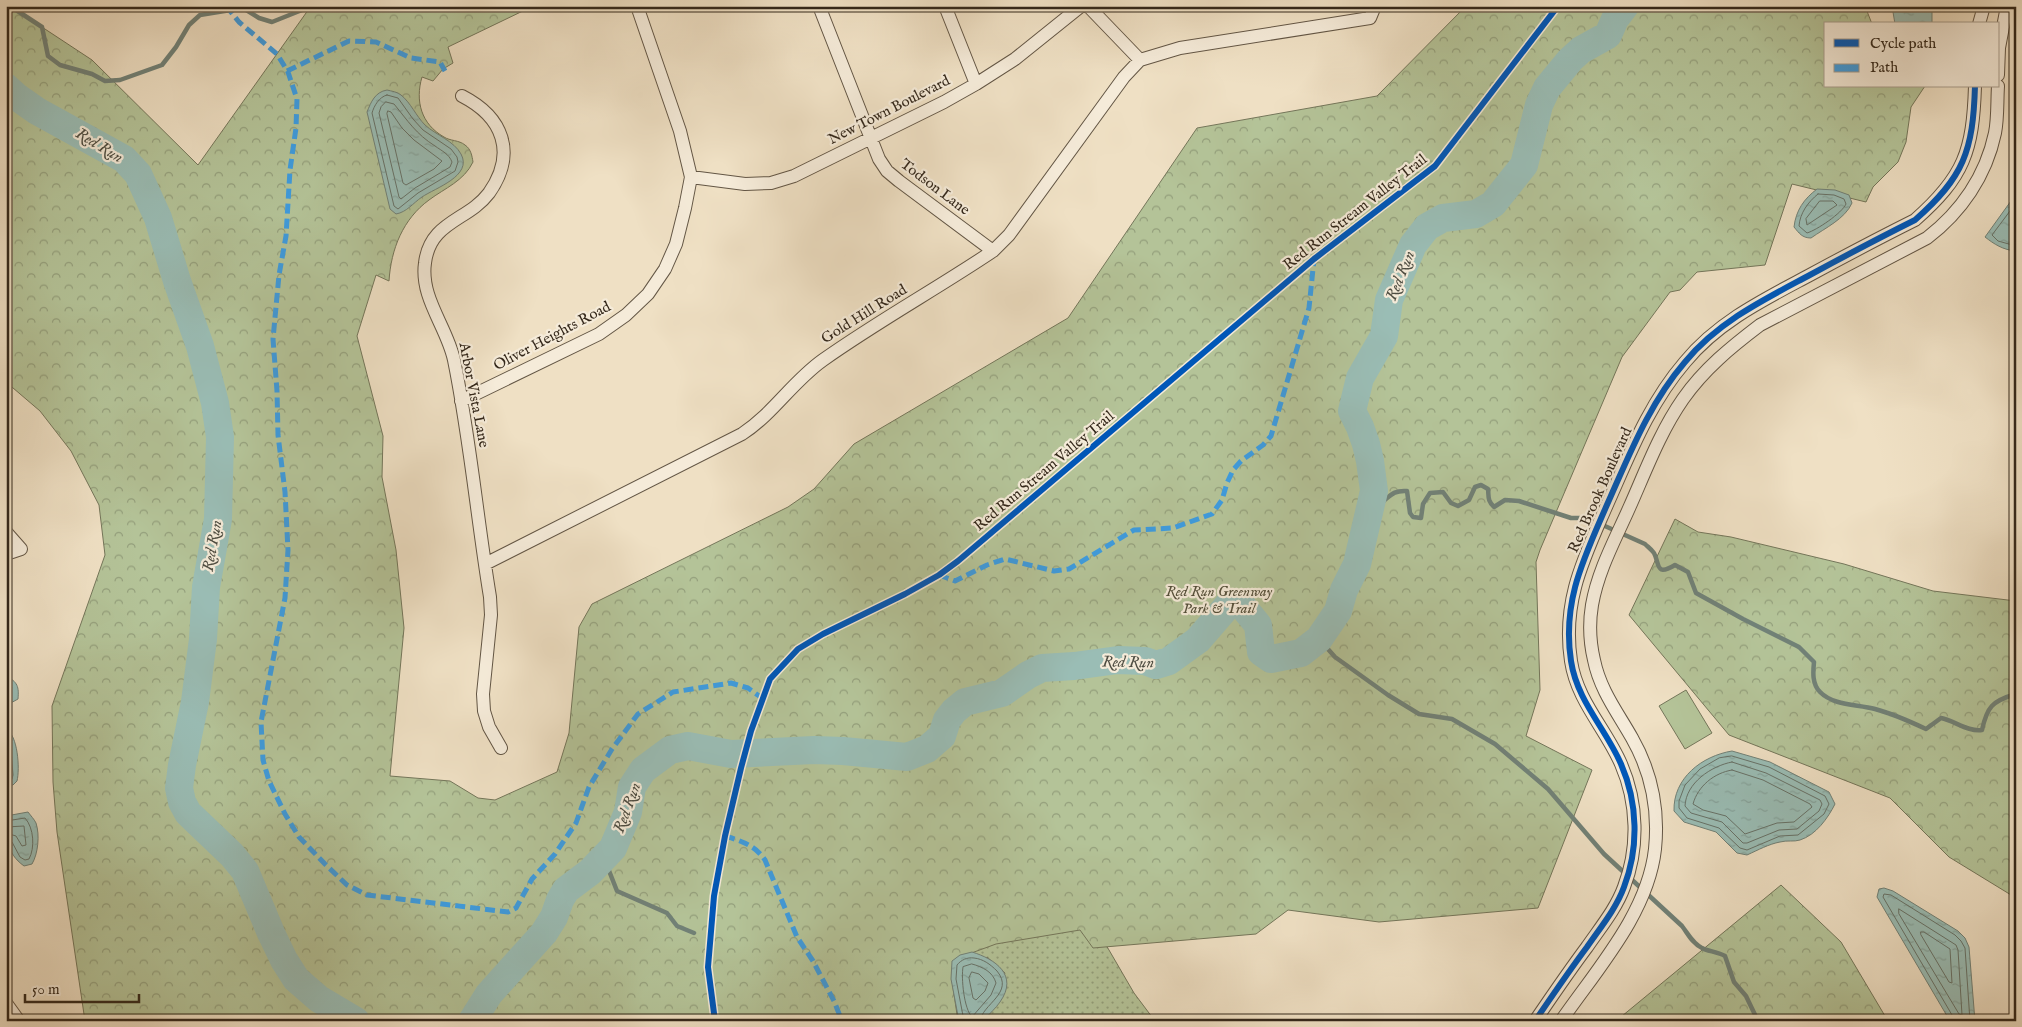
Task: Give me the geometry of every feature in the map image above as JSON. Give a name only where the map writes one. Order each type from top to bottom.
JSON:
[{"type":"street","name":"Oliver Heights Road","points":[[461,401],[599,334],[626,316],[648,294],[665,269],[676,244],[691,177],[680,131],[637,6]]},
{"type":"street","name":"Todson Lane","points":[[819,6],[869,138],[887,171],[994,251]]},
{"type":"street","points":[[945,6],[976,84]]},
{"type":"street","name":"New Town Boulevard","points":[[691,177],[745,184],[771,183],[794,176],[944,102],[976,84],[1031,47],[1081,6]]},
{"type":"street","points":[[1088,6],[1140,60],[1180,48],[1370,18],[1375,6]]},
{"type":"street","points":[[1980,22],[1984,6]]},
{"type":"street","points":[[2000,47],[2001,33],[2008,6]]},
{"type":"street","name":"Gold Hill Road","points":[[485,564],[742,434],[760,422],[796,382],[822,360],[994,251],[1009,235],[1124,77],[1140,60]]},
{"type":"street","name":"Red Brook Boulevard","points":[[1534,1021],[1613,911],[1624,888],[1631,864],[1635,837],[1633,803],[1626,775],[1613,748],[1586,706],[1578,687],[1571,666],[1568,623],[1574,586],[1581,564],[1636,438],[1651,409],[1685,361],[1722,326],[1749,307],[1915,220],[1935,202],[1961,167],[1969,144],[1973,124],[1975,88]]},
{"type":"street","points":[[1560,1021],[1630,922],[1643,898],[1650,874],[1656,824],[1647,770],[1632,737],[1607,696],[1594,662],[1591,608],[1601,572],[1670,419],[1684,398],[1718,358],[1760,325],[1927,238],[1950,218],[1967,198],[1980,177],[1989,154],[1996,131],[1998,88]]},
{"type":"street","name":"Arbor Vista Lane","points":[[462,96],[478,104],[489,114],[498,127],[503,140],[504,157],[499,174],[478,204],[450,221],[437,232],[425,262],[424,280],[453,358],[461,401],[490,597],[491,615],[483,694],[484,710],[489,727],[501,748]]},
{"type":"street","points":[[6,532],[21,549],[6,554]]},
{"type":"street","points":[[6,1003],[19,1021]]},
{"type":"green space","name":"Red Run Greenway Park & Trail","points":[[6,6],[10,6],[92,60],[198,165],[311,6],[527,6],[527,9],[448,47],[453,63],[443,69],[433,81],[422,77],[419,95],[425,119],[436,132],[444,137],[463,143],[471,153],[473,162],[465,174],[454,184],[429,200],[412,216],[405,226],[392,258],[389,281],[376,275],[357,336],[383,436],[382,477],[396,550],[404,628],[390,776],[450,781],[478,798],[495,800],[557,772],[569,733],[579,627],[592,604],[788,507],[814,489],[854,444],[1068,318],[1197,128],[1377,96],[1466,6],[1865,6],[1871,22],[1824,22],[1824,88],[1924,88],[1911,107],[1906,142],[1898,162],[1873,187],[1866,202],[1792,184],[1765,265],[1697,272],[1680,290],[1670,292],[1622,357],[1536,562],[1540,690],[1526,736],[1592,770],[1538,908],[1379,922],[1288,910],[1256,934],[1093,948],[1080,930],[996,944],[966,955],[952,981],[958,1021],[85,1021],[57,832],[53,782],[52,706],[105,555],[99,505],[71,451],[40,411],[6,382]]},
{"type":"green space","points":[[1675,519],[1698,532],[1731,537],[1844,564],[1933,591],[2016,601],[2016,898],[1949,857],[1890,798],[1729,735],[1629,615]]},
{"type":"green space","points":[[1686,690],[1712,733],[1685,749],[1659,706]]},
{"type":"green space","points":[[1781,885],[1841,942],[1888,1021],[1616,1021]]},
{"type":"green space","points":[[1029,903],[1102,938],[1134,993],[1155,1021],[982,1021],[985,1019],[1005,973],[987,957],[956,1007],[959,1021],[908,1021],[901,992]]},
{"type":"water","points":[[1892,6],[1932,6],[1932,22],[1895,22]]},
{"type":"water","points":[[387,90],[398,93],[405,98],[425,125],[458,149],[463,162],[462,169],[451,180],[396,214],[390,209],[367,112],[376,95]]},
{"type":"water","points":[[1817,189],[1835,190],[1849,195],[1852,203],[1840,218],[1811,238],[1808,238],[1801,235],[1794,227],[1795,221],[1801,205]]},
{"type":"water","points":[[2016,194],[2016,251],[1999,246],[1985,237]]},
{"type":"water","points":[[6,676],[17,685],[18,691],[18,699],[9,704],[6,703]]},
{"type":"water","points":[[6,729],[10,732],[16,745],[18,769],[17,781],[13,785],[6,786]]},
{"type":"water","points":[[1732,751],[1770,762],[1829,792],[1835,804],[1829,815],[1806,838],[1798,841],[1776,843],[1747,855],[1737,853],[1716,832],[1684,822],[1674,811],[1678,788],[1684,779],[1700,763]]},
{"type":"water","points":[[28,812],[36,823],[38,844],[32,864],[24,866],[10,850],[7,838],[6,816]]},
{"type":"water","points":[[1884,888],[1893,891],[1958,931],[1965,938],[1969,947],[1975,1021],[1950,1021],[1877,897],[1879,889]]},
{"type":"water","points":[[972,952],[996,964],[1006,976],[1007,984],[1000,1002],[985,1019],[959,1021],[951,979],[952,961],[960,955]]},
{"type":"waterway","points":[[10,6],[42,27],[48,56],[60,65],[92,74],[105,81],[120,80],[162,65],[176,47],[189,25],[200,15],[243,8],[259,18],[272,22],[312,6]]},
{"type":"waterway","name":"Red Run","points":[[472,1021],[489,994],[544,933],[554,917],[566,890],[590,872],[613,848],[628,812],[632,787],[643,770],[670,750],[688,746],[731,754],[814,750],[907,757],[927,749],[942,736],[947,720],[965,702],[1002,693],[1042,668],[1118,660],[1145,661],[1156,665],[1169,661],[1198,640],[1230,603],[1240,603],[1258,625],[1261,652],[1271,659],[1301,653],[1319,639],[1338,611],[1344,590],[1357,564],[1374,491],[1366,444],[1352,411],[1360,378],[1384,336],[1389,300],[1413,245],[1427,227],[1443,218],[1476,214],[1493,204],[1524,165],[1539,105],[1547,88],[1570,60],[1581,50],[1608,35],[1615,19],[1625,6]]},
{"type":"waterway","name":"Red Run","points":[[6,87],[37,111],[124,159],[138,174],[158,218],[177,281],[200,346],[215,403],[220,437],[218,519],[206,587],[203,639],[195,702],[179,788],[182,802],[188,813],[232,855],[245,871],[271,933],[296,979],[319,999],[356,1021]]},
{"type":"waterway","points":[[1372,501],[1381,503],[1396,492],[1407,491],[1410,513],[1413,517],[1421,518],[1423,504],[1430,493],[1443,492],[1451,503],[1458,506],[1469,500],[1475,487],[1481,485],[1488,489],[1489,500],[1494,507],[1505,500],[1519,501],[1571,518],[1587,518],[1645,544],[1654,553],[1659,568],[1664,570],[1675,565],[1688,572],[1696,593],[1799,647],[1814,662],[1814,682],[1817,689],[1826,697],[1846,704],[1868,707],[1889,713],[1926,729],[1941,718],[1967,728],[1982,730],[1986,716],[1992,706],[2001,699],[2016,694]]},
{"type":"waterway","points":[[1319,639],[1335,657],[1388,695],[1419,714],[1452,719],[1495,744],[1548,789],[1604,854],[1682,926],[1696,944],[1704,949],[1725,956],[1734,982],[1746,996],[1758,1021]]},
{"type":"waterway","points":[[604,858],[617,891],[667,913],[677,926],[694,933]]},
{"type":"marked path","points":[[226,6],[239,22],[277,54],[288,72],[297,99],[286,236],[279,275],[273,339],[278,435],[285,492],[288,550],[285,598],[261,722],[263,760],[269,781],[299,837],[347,885],[367,895],[508,912],[516,908],[532,879],[555,854],[576,823],[589,787],[612,749],[638,714],[673,692],[731,683],[748,688],[762,698]]},
{"type":"marked path","points":[[287,71],[349,41],[376,42],[411,58],[440,62],[445,71]]},
{"type":"marked path","points":[[939,575],[955,581],[987,565],[1005,559],[1054,571],[1069,569],[1134,530],[1173,528],[1212,514],[1222,500],[1233,470],[1271,436],[1309,308],[1314,259]]},
{"type":"marked path","points":[[725,836],[752,847],[765,860],[797,937],[813,961],[834,1001],[842,1021]]},
{"type":"cycle path","name":"Red Run Stream Valley Trail","points":[[715,1021],[708,967],[714,896],[725,836],[741,768],[751,731],[770,679],[798,649],[823,634],[905,594],[939,575],[958,561],[1314,259],[1435,166],[1558,6]]},
{"type":"cycle path","points":[[1535,1021],[1612,911],[1624,887],[1632,857],[1634,841],[1633,810],[1627,779],[1615,751],[1579,689],[1571,661],[1569,640],[1572,600],[1582,563],[1631,450],[1650,413],[1672,378],[1712,335],[1758,303],[1915,220],[1932,205],[1955,176],[1963,161],[1972,128],[1975,88]]}]
